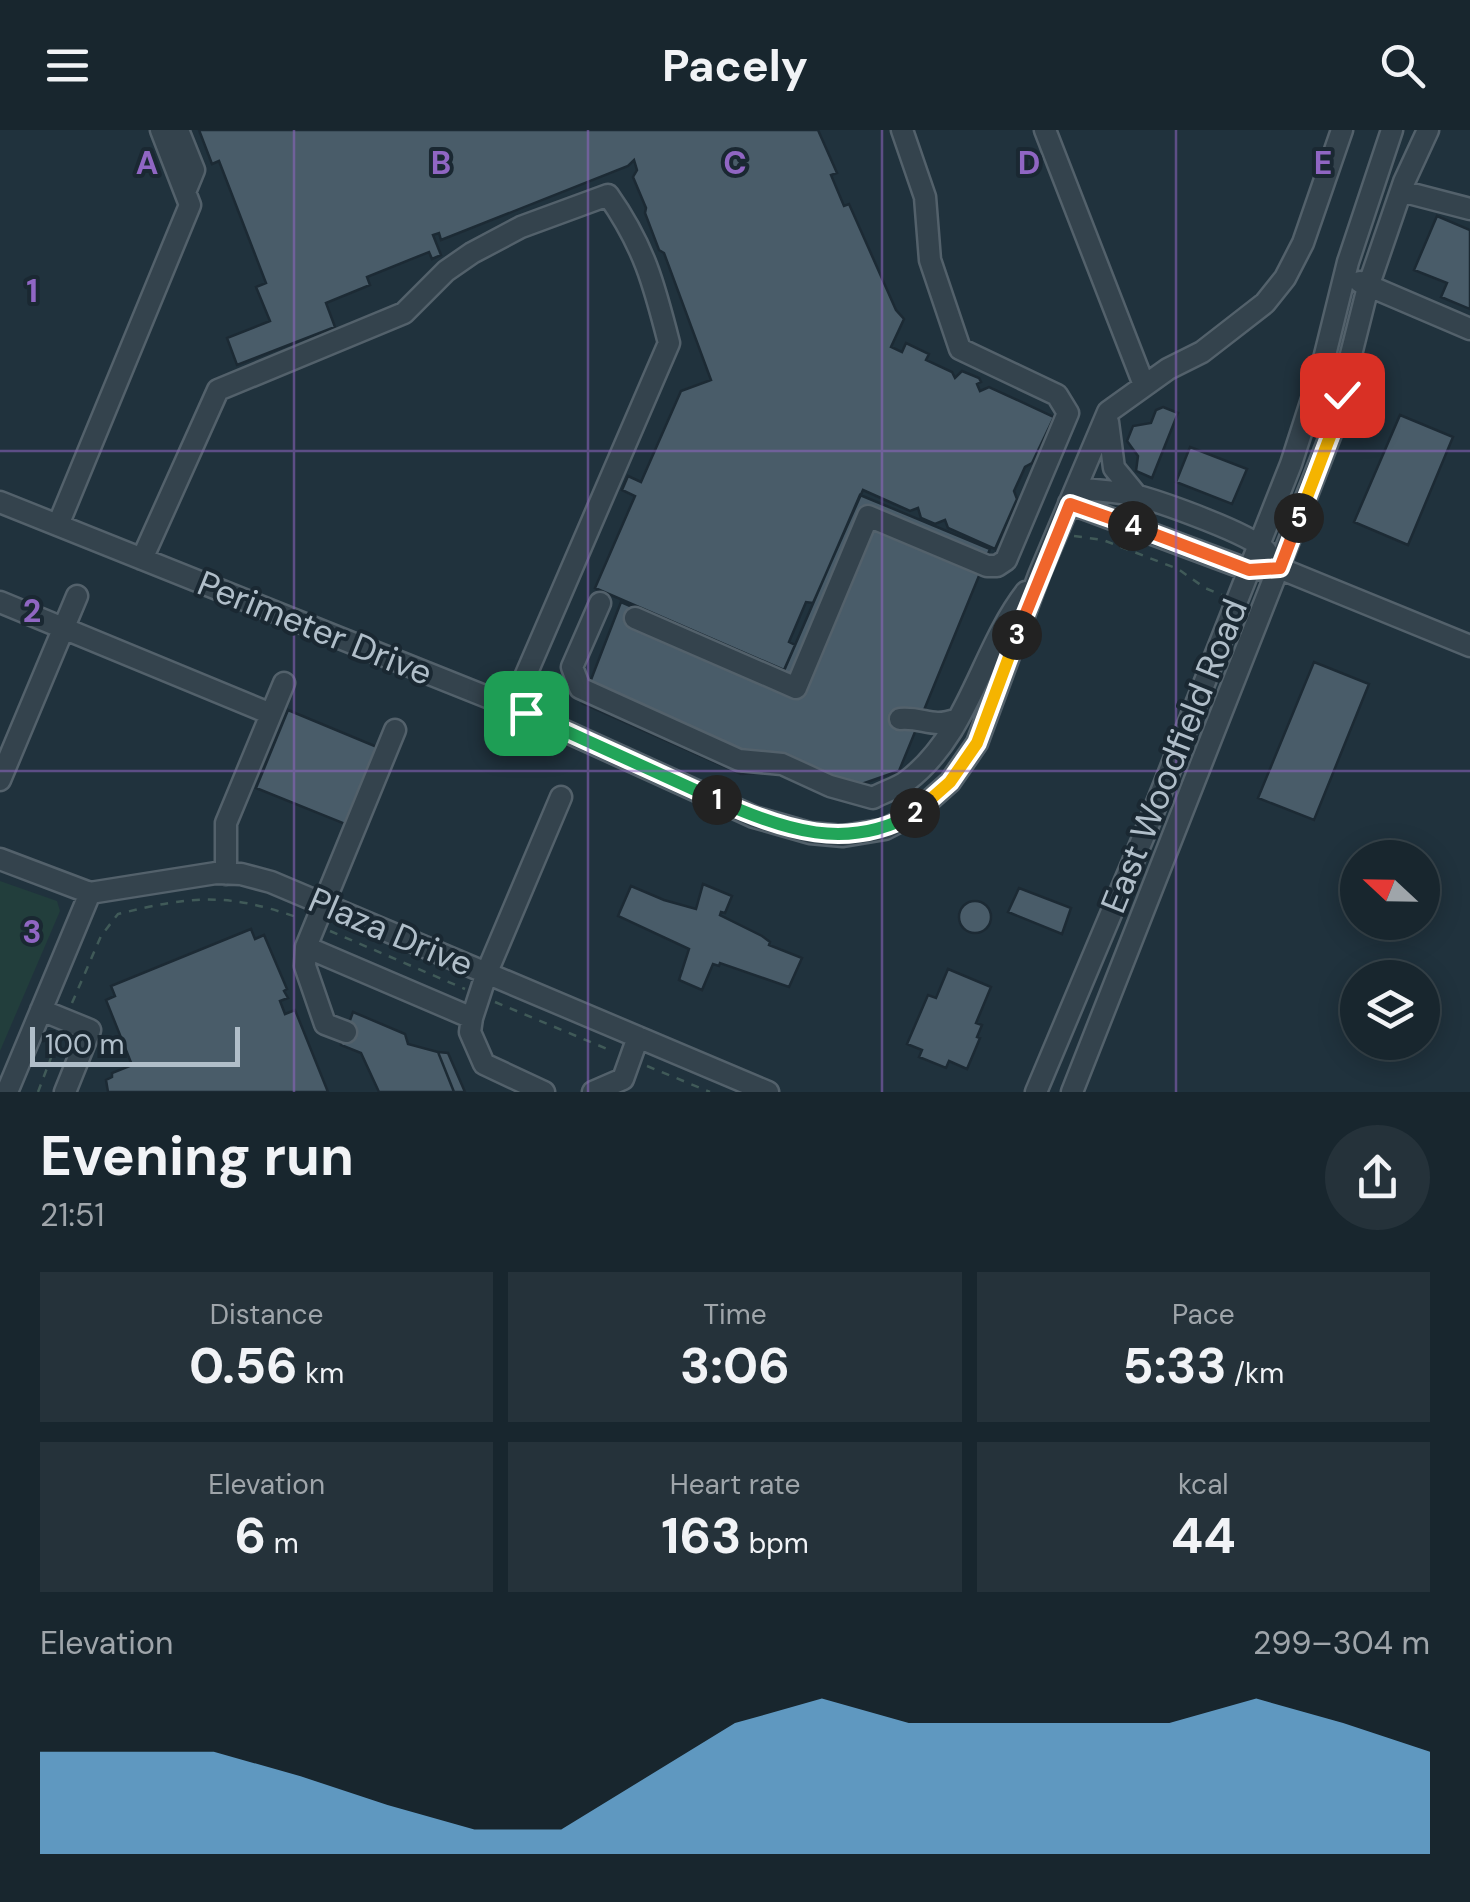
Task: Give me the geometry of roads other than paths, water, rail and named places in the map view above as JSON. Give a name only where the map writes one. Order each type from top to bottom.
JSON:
[{"type":"street","points":[[58,525],[190,205],[162,130]]},
{"type":"street","points":[[178,130],[194,170],[186,192]]},
{"type":"street","points":[[634,618],[796,688],[868,516],[986,566],[998,566],[1006,560],[1068,412],[1057,395],[960,349],[930,260],[925,197],[902,130]]},
{"type":"street","points":[[1045,130],[1144,384]]},
{"type":"street","name":"Perimeter Drive","points":[[0,502],[512,707],[754,817],[810,833],[843,836],[885,830],[914,814],[950,782],[977,743],[1039,575],[1108,412],[1144,384],[1202,352],[1265,303],[1285,278],[1302,243],[1342,130]]},
{"type":"street","name":"East Woodfield Road","points":[[1036,1092],[1145,834],[1308,414],[1345,274],[1392,130]]},
{"type":"street","name":"East Woodfield Road","points":[[1072,1092],[1331,434],[1368,286],[1401,191],[1428,130]]},
{"type":"street","points":[[1401,191],[1470,209]]},
{"type":"street","points":[[142,558],[218,390],[404,313],[446,271],[472,253],[522,226],[608,196],[634,231],[653,279],[669,343],[512,707]]},
{"type":"street","points":[[1345,274],[1470,328]]},
{"type":"street","points":[[1108,412],[1114,468],[1137,496]]},
{"type":"street","points":[[1073,496],[1137,496],[1260,543],[1280,568]]},
{"type":"street","points":[[1073,496],[1249,570],[1280,568],[1470,646]]},
{"type":"street","points":[[563,584],[605,606],[572,667],[580,688],[739,760],[782,764],[830,786],[872,798],[907,781],[929,757],[975,690],[1009,614],[1039,575]]},
{"type":"street","points":[[0,780],[77,596]]},
{"type":"street","points":[[0,602],[271,714]]},
{"type":"street","points":[[226,874],[226,823],[284,683]]},
{"type":"street","points":[[929,757],[924,736],[900,718],[938,726],[957,719]]},
{"type":"street","points":[[346,1032],[325,1024],[305,966],[306,947],[395,730]]},
{"type":"street","points":[[544,1092],[484,1064],[470,1032],[487,972],[561,796]]},
{"type":"street","name":"Plaza Drive","points":[[0,859],[90,893],[226,874],[272,882],[768,1092]]},
{"type":"street","points":[[7,1092],[90,893]]},
{"type":"street","points":[[306,947],[472,1018]]},
{"type":"street","points":[[41,1010],[90,1030],[65,1092]]},
{"type":"street","points":[[593,1092],[622,1079],[638,1037]]}]
